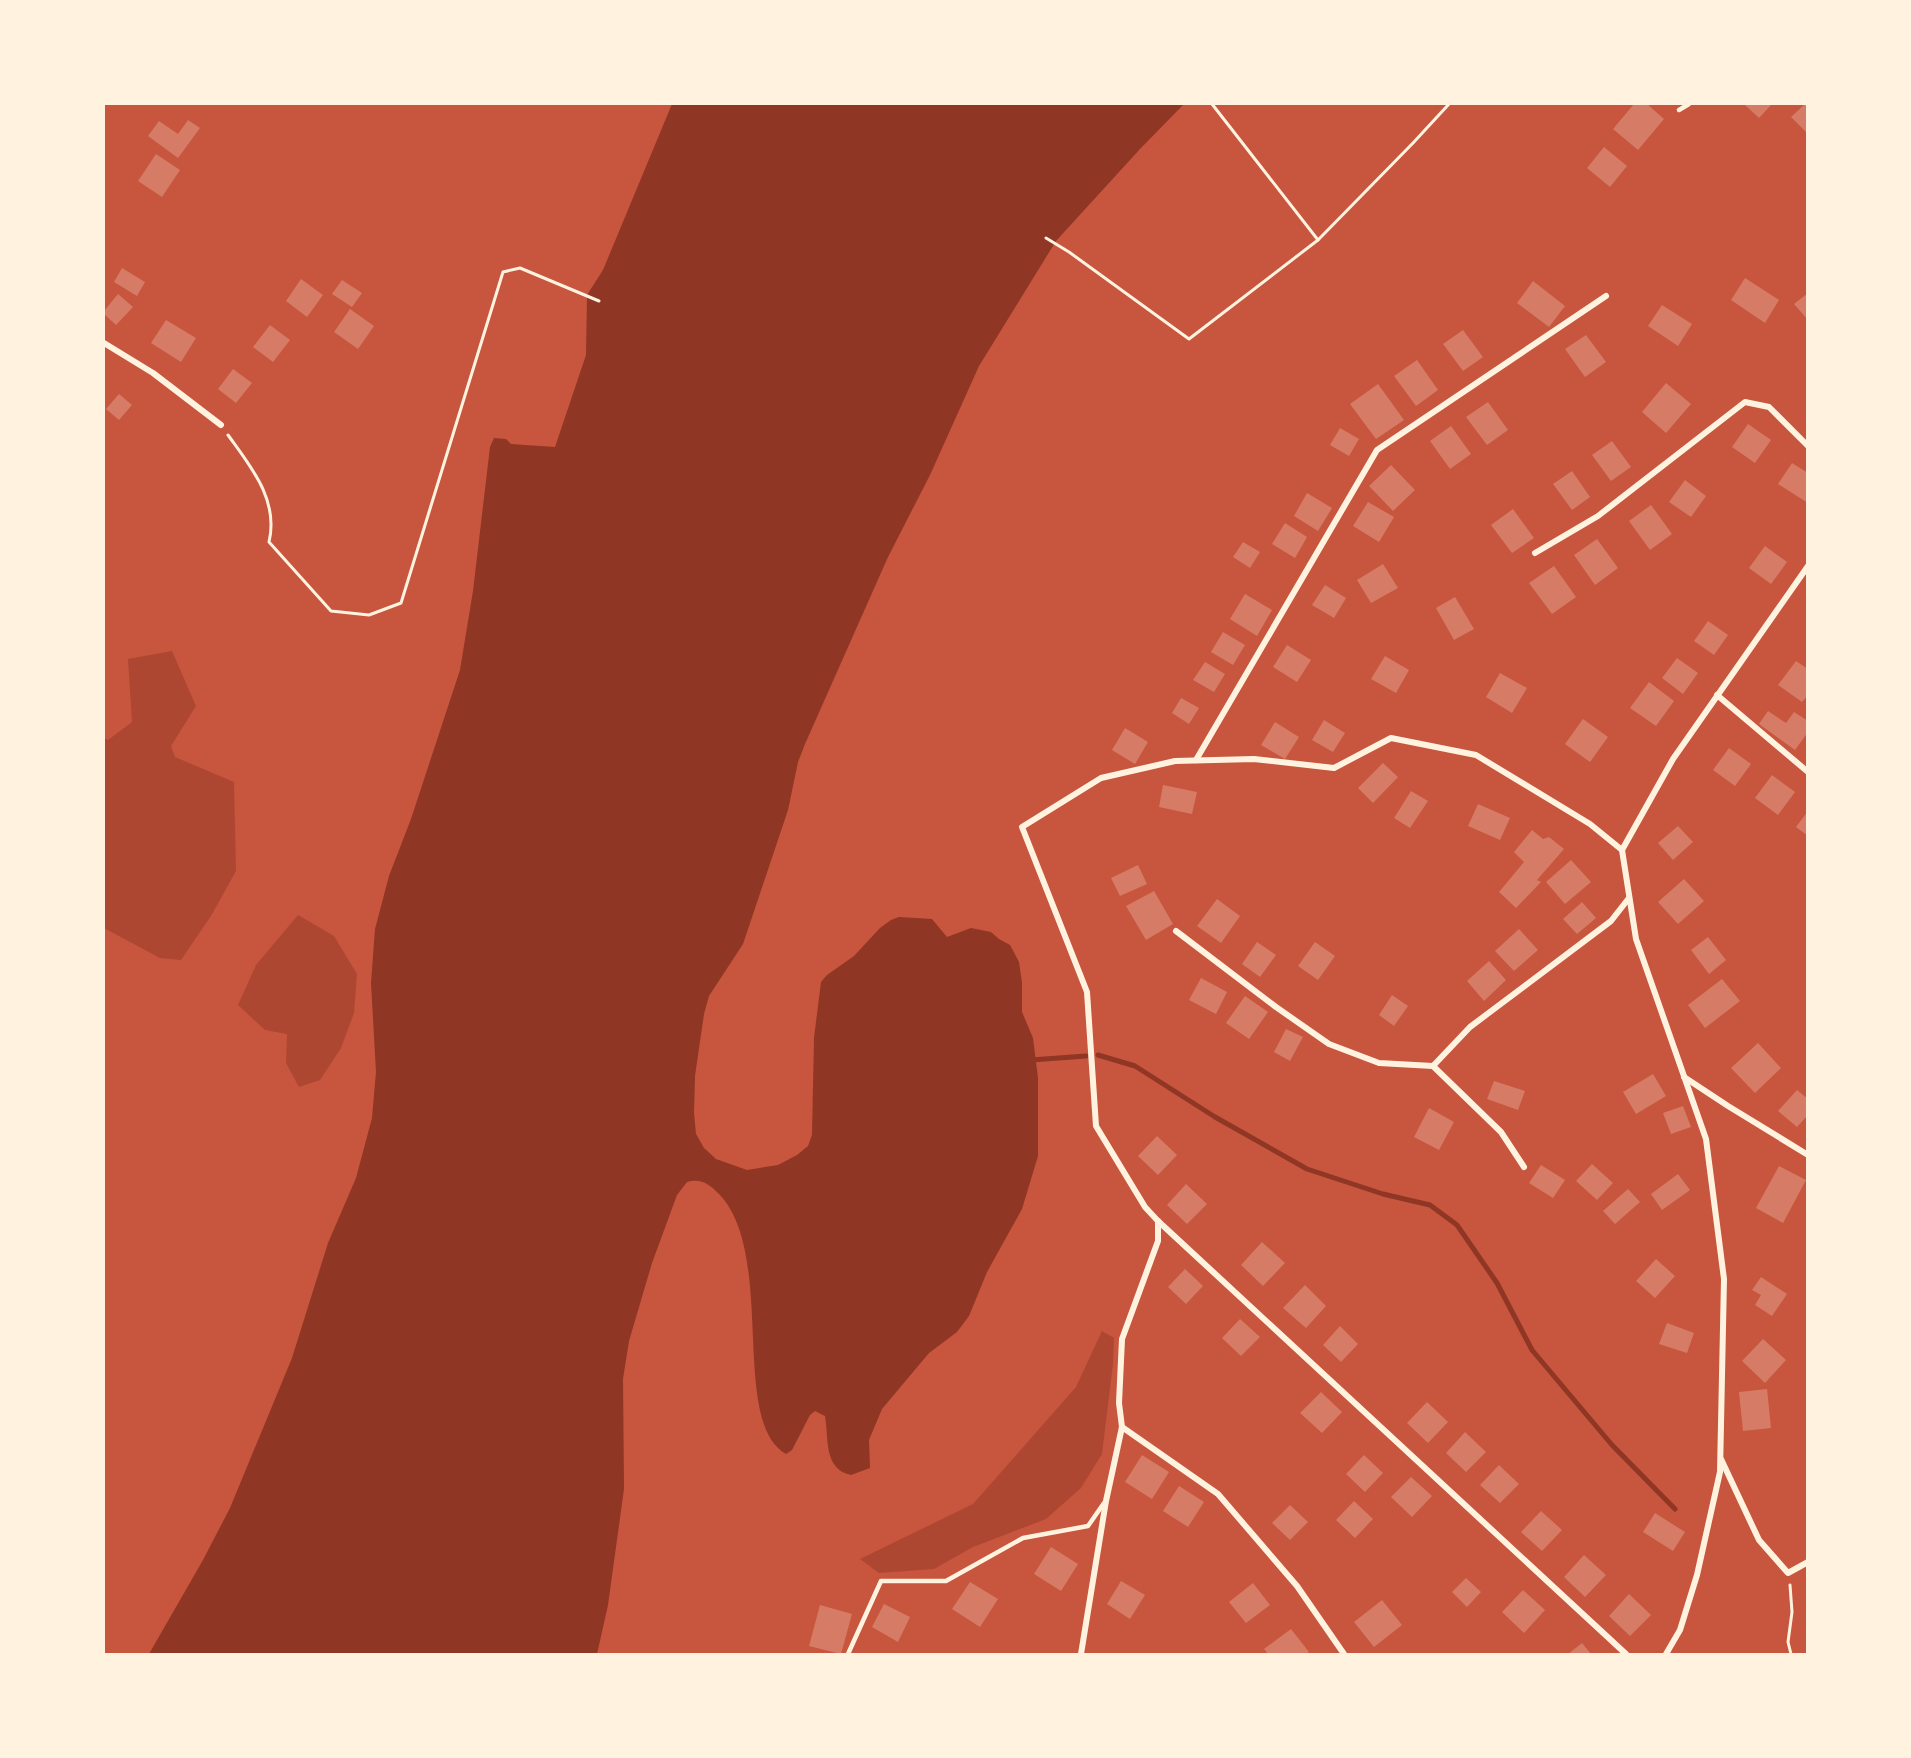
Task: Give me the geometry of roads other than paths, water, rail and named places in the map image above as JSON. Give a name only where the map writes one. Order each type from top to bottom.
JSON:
[{"type":"street","points":[[1196,760],[1377,450],[1606,297]]},
{"type":"street","points":[[104,344],[153,373],[221,425]]},
{"type":"street","points":[[1535,554],[1598,516],[1745,402],[1769,407],[1808,446]]},
{"type":"street","points":[[1666,1654],[1680,1630],[1697,1575],[1720,1472],[1724,1279],[1706,1139],[1636,939],[1622,850],[1673,759],[1808,566]]},
{"type":"street","points":[[1717,694],[1808,772]]},
{"type":"street","points":[[1622,850],[1590,824],[1476,755],[1391,738],[1334,768],[1254,759],[1196,760],[1175,761],[1101,778],[1022,828],[1087,993],[1096,1126],[1145,1207],[1626,1654]]},
{"type":"street","points":[[1432,1066],[1470,1027],[1611,921],[1629,898]]},
{"type":"street","points":[[1176,931],[1329,1044],[1379,1063],[1432,1066],[1501,1132],[1524,1167]]},
{"type":"street","points":[[1684,1077],[1808,1155]]},
{"type":"street","points":[[1081,1654],[1106,1501],[1122,1427],[1119,1403],[1122,1339],[1158,1241],[1158,1221]]},
{"type":"street","points":[[1122,1427],[1218,1494],[1297,1586],[1344,1654]]},
{"type":"street","points":[[1720,1458],[1759,1540],[1788,1573],[1808,1562]]},
{"type":"lane","points":[[1680,110],[1689,104]]},
{"type":"lane","points":[[848,1654],[881,1581],[946,1581],[1023,1538],[1088,1526],[1106,1501]]},
{"type":"waterway","points":[[1098,1055],[1135,1066],[1215,1117],[1307,1169],[1383,1194],[1430,1205],[1457,1225],[1497,1283],[1532,1350],[1612,1445],[1675,1509]]},
{"type":"waterway","points":[[1031,1060],[1086,1056]]}]
